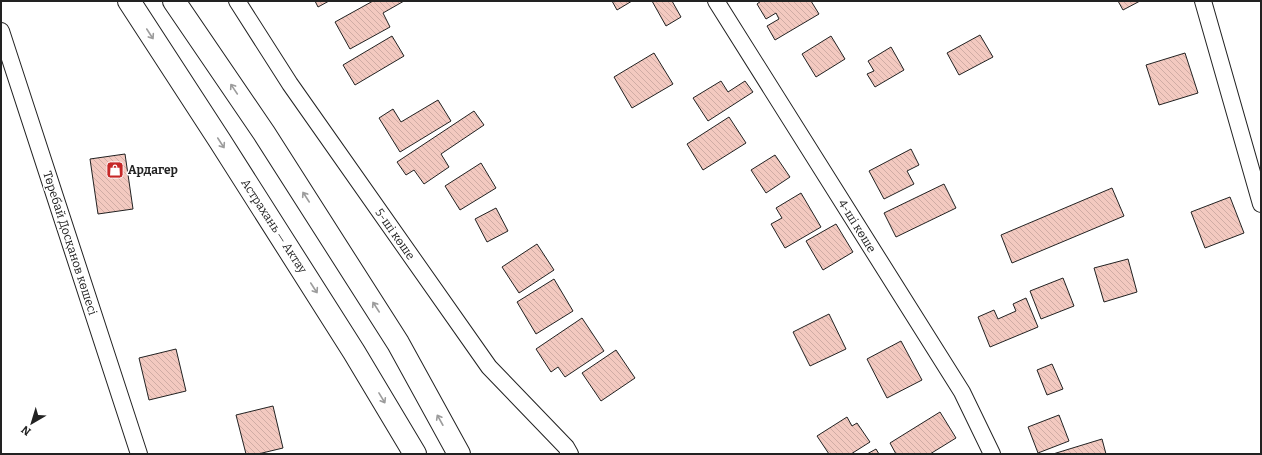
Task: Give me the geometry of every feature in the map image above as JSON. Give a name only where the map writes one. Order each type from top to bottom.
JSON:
[{"type":"highway","name":"Астрахань — Актау","points":[[129,1],[346,338],[415,454]]},
{"type":"highway","points":[[174,1],[264,133],[398,343],[459,454]]},
{"type":"street","name":"5-шi көше","points":[[237,1],[290,84],[489,367],[566,447],[570,454]]},
{"type":"street","name":"4-шi көше","points":[[716,1],[962,392],[992,454]]},
{"type":"street","points":[[1203,1],[1261,204]]},
{"type":"street","name":"Төребай Досқанов көшесі","points":[[1,32],[139,454]]},
{"type":"building","points":[[315,1],[329,1],[318,7]]},
{"type":"building","points":[[373,1],[404,1],[383,13],[390,27],[350,49],[335,22]]},
{"type":"building","points":[[612,1],[632,1],[617,10]]},
{"type":"building","points":[[652,1],[672,1],[681,17],[666,26]]},
{"type":"building","points":[[761,1],[811,1],[819,14],[775,40],[767,26],[779,19],[776,13],[766,19],[757,4]]},
{"type":"building","points":[[1118,1],[1140,1],[1123,10]]},
{"type":"building","points":[[980,35],[993,57],[959,75],[947,53]]},
{"type":"building","points":[[392,36],[404,56],[355,85],[343,65]]},
{"type":"building","points":[[831,36],[845,59],[816,77],[802,54]]},
{"type":"building","points":[[891,47],[904,70],[875,87],[867,74],[874,71],[868,61]]},
{"type":"building","points":[[654,53],[673,84],[632,108],[614,77]]},
{"type":"building","points":[[1185,53],[1198,93],[1159,105],[1146,65]]},
{"type":"building","points":[[721,81],[728,92],[745,81],[753,92],[708,121],[693,98]]},
{"type":"building","points":[[438,100],[451,121],[400,152],[379,118],[393,109],[401,122]]},
{"type":"building","points":[[474,111],[484,125],[441,154],[449,167],[424,184],[414,170],[406,175],[397,162]]},
{"type":"building","points":[[729,117],[746,143],[703,170],[687,144]]},
{"type":"building","points":[[911,149],[919,165],[907,171],[914,184],[884,199],[869,171]]},
{"type":"building","points":[[125,154],[133,209],[98,214],[90,159]]},
{"type":"building","points":[[775,155],[790,177],[766,193],[751,170]]},
{"type":"building","points":[[481,163],[496,188],[460,210],[445,186]]},
{"type":"building","points":[[944,184],[956,208],[896,237],[884,213]]},
{"type":"building","points":[[1112,188],[1124,216],[1012,263],[1001,235]]},
{"type":"building","points":[[801,193],[821,227],[785,248],[771,224],[782,218],[776,208]]},
{"type":"building","points":[[1230,197],[1244,233],[1205,248],[1191,212]]},
{"type":"building","points":[[496,208],[508,231],[487,242],[475,219]]},
{"type":"building","points":[[836,224],[853,252],[823,270],[806,241]]},
{"type":"building","points":[[537,244],[554,270],[519,293],[502,267]]},
{"type":"building","points":[[1128,259],[1137,292],[1104,302],[1094,268]]},
{"type":"building","points":[[1063,278],[1074,306],[1041,319],[1030,291]]},
{"type":"building","points":[[554,279],[573,311],[536,334],[517,302]]},
{"type":"building","points":[[1026,298],[1038,327],[990,347],[978,317],[994,310],[998,319],[1016,311],[1013,304]]},
{"type":"building","points":[[829,314],[846,349],[810,366],[793,332]]},
{"type":"building","points":[[582,318],[604,351],[565,377],[558,367],[551,372],[536,349]]},
{"type":"building","points":[[901,341],[922,380],[887,398],[867,359]]},
{"type":"building","points":[[176,349],[186,391],[149,400],[139,358]]},
{"type":"building","points":[[616,350],[635,378],[601,401],[582,373]]},
{"type":"building","points":[[1052,364],[1063,389],[1047,395],[1037,370]]},
{"type":"building","points":[[273,406],[283,448],[258,454],[246,454],[236,415]]},
{"type":"building","points":[[940,412],[956,438],[930,454],[896,454],[890,443]]},
{"type":"building","points":[[1059,415],[1069,441],[1038,453],[1028,427]]},
{"type":"building","points":[[847,417],[852,426],[857,423],[870,442],[851,454],[829,454],[817,436]]},
{"type":"building","points":[[1102,439],[1106,454],[1053,454]]},
{"type":"building","points":[[876,449],[879,454],[867,454]]},
{"type":"place","name":"Ардагер","points":[[115,170]]}]
